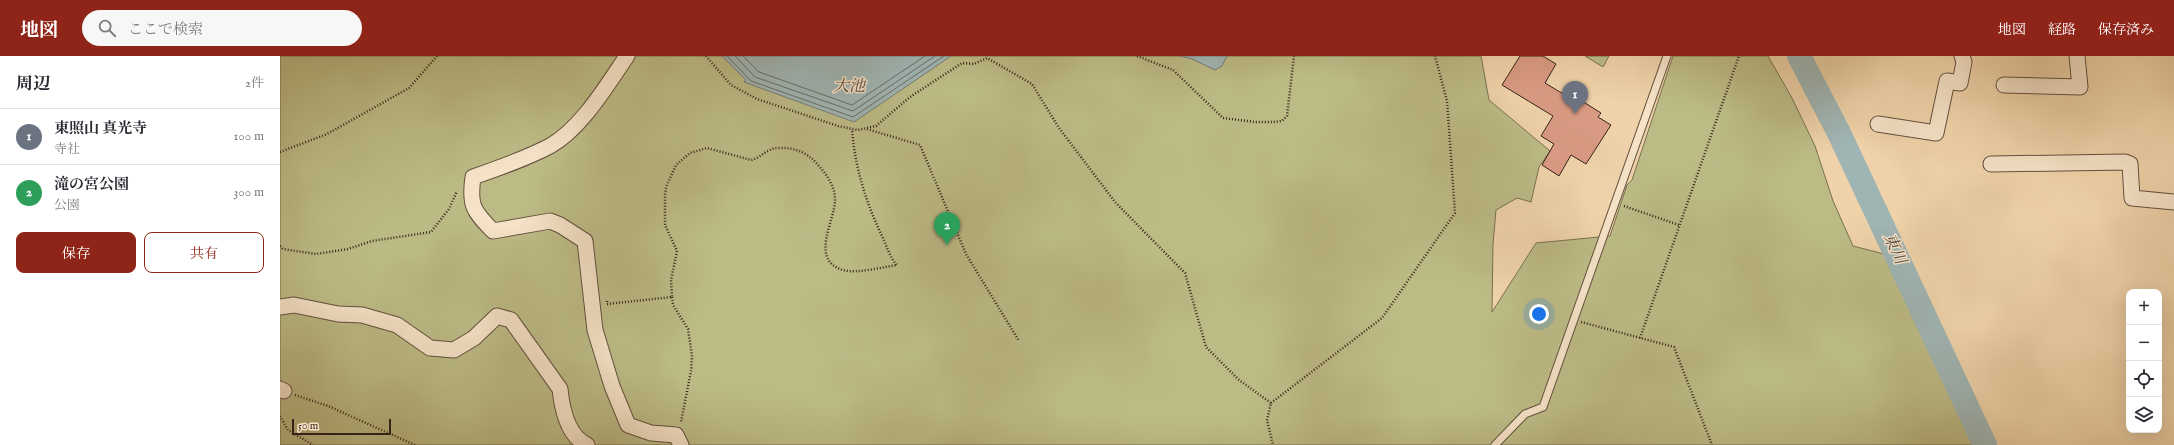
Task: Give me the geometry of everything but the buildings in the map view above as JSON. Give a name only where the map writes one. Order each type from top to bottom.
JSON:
[{"type":"street","points":[[627,56],[591,108],[574,126],[551,145],[473,177],[470,198],[479,217],[493,231],[550,221],[560,225],[585,242],[595,330],[612,386],[628,425],[650,433],[673,433],[679,441]]},
{"type":"street","points":[[1878,124],[1936,133],[1947,81],[1960,83],[1964,62],[1962,56]]},
{"type":"street","points":[[2004,85],[2080,87],[2077,56]]},
{"type":"street","points":[[1991,164],[2125,162],[2130,164],[2132,198],[2174,202]]},
{"type":"street","points":[[280,307],[294,305],[338,314],[362,316],[397,325],[430,348],[454,350],[474,338],[497,316],[511,320],[560,389],[561,402],[572,432],[579,441],[587,445]]},
{"type":"lane","points":[[1496,445],[1525,414],[1544,407],[1667,56]]},
{"type":"path","points":[[280,152],[327,134],[409,88],[437,56]]},
{"type":"path","points":[[706,56],[731,85],[757,99],[838,126],[852,129],[876,126],[910,98],[962,63],[974,64],[987,57],[1032,84],[1059,128],[1115,202],[1185,273],[1206,347],[1239,380],[1271,403]]},
{"type":"path","points":[[1137,56],[1174,70],[1223,118],[1255,122],[1282,121],[1287,116],[1294,56]]},
{"type":"path","points":[[1273,445],[1267,420],[1271,403],[1382,318],[1454,213],[1447,101],[1435,56]]},
{"type":"path","points":[[1640,338],[1739,56]]},
{"type":"path","points":[[867,128],[920,145],[966,254],[1019,341]]},
{"type":"path","points":[[679,441],[693,362],[688,328],[673,305],[671,280],[678,256],[676,246],[666,225],[666,187],[680,160],[695,151],[707,148],[750,160],[776,148],[796,149],[808,155],[826,174],[832,185],[835,200],[828,229],[825,252],[836,267],[852,271],[898,265],[891,256],[868,206],[857,167],[852,129]]},
{"type":"path","points":[[280,246],[283,248],[316,254],[431,232],[449,209],[457,191],[472,187]]},
{"type":"path","points":[[1616,203],[1679,225]]},
{"type":"path","points":[[606,298],[607,304],[672,297]]},
{"type":"path","points":[[1574,320],[1674,346],[1712,445]]},
{"type":"path","points":[[282,390],[328,406],[415,445]]},
{"type":"path","points":[[280,416],[288,430],[313,445]]},
{"type":"shaded area","points":[[280,56],[1481,56],[1489,100],[1550,151],[1539,167],[1531,202],[1517,198],[1496,210],[1493,244],[1492,312],[1536,243],[1610,236],[1627,185],[1632,180],[1673,56],[1768,56],[1792,98],[1815,146],[1833,201],[1853,246],[1892,256],[1975,445],[280,445]]},
{"type":"shaded area","points":[[1585,56],[1609,56],[1603,67]]},
{"type":"water","name":"大池","points":[[722,56],[951,56],[854,122],[744,82],[746,80]]},
{"type":"water","points":[[1180,56],[1227,56],[1222,66],[1215,70],[1192,59]]},
{"type":"waterway","name":"東川","points":[[1799,56],[1839,133],[1985,445]]},
{"type":"place","name":"東照山 真光寺","points":[[1575,114]]},
{"type":"place","name":"滝の宮公園","points":[[947,245]]}]
